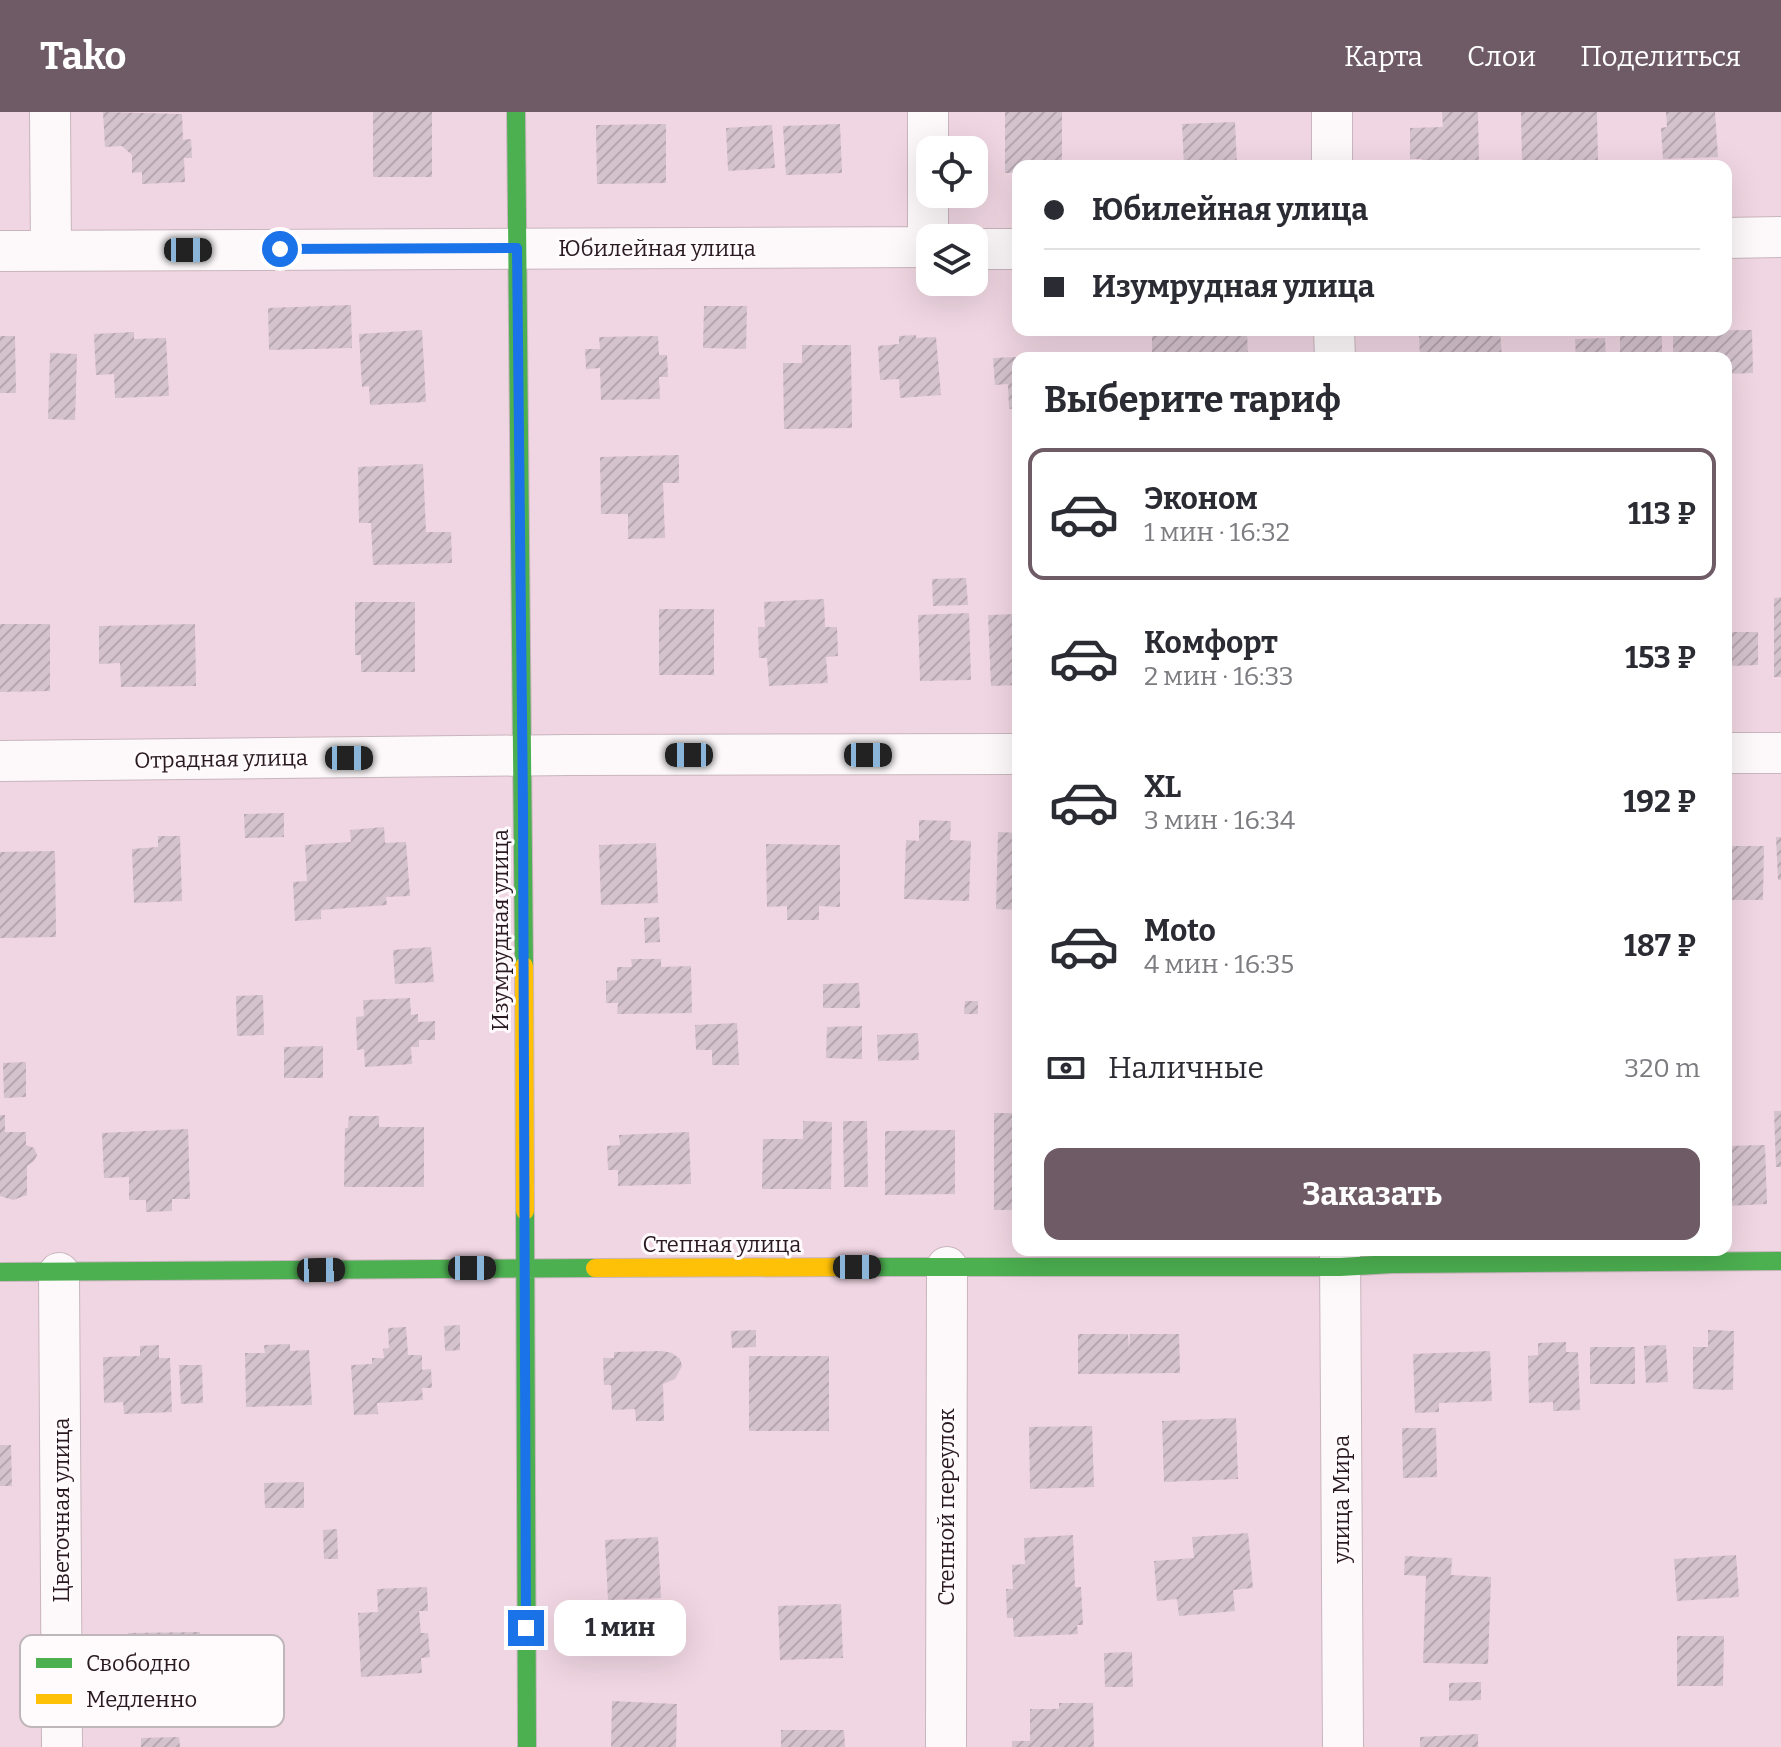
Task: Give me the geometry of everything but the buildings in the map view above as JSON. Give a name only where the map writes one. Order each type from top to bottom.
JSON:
[{"type":"street","points":[[50,112],[51,251]]},
{"type":"street","name":"Изумрудная улица","points":[[516,112],[523,755],[527,1747]]},
{"type":"street","points":[[928,112],[929,224]]},
{"type":"street","points":[[1332,112],[1332,160]]},
{"type":"street","points":[[1732,238],[1781,237]]},
{"type":"street","name":"Юбилейная улица","points":[[0,251],[916,247]]},
{"type":"street","points":[[988,249],[1012,249]]},
{"type":"street","points":[[1732,753],[1781,753]]},
{"type":"street","name":"Отрадная улица","points":[[0,761],[1012,754]]},
{"type":"street","name":"Степная улица","points":[[0,1272],[947,1267],[1340,1259],[1392,1264],[1781,1261]]},
{"type":"street","name":"улица Мира","points":[[1340,1259],[1343,1747]]},
{"type":"street","name":"Степной переулок","points":[[946,1747],[947,1267]]},
{"type":"street","name":"Цветочная улица","points":[[59,1273],[61,1635]]},
{"type":"street","name":"Цветочная улица","points":[[62,1727],[62,1747]]},
{"type":"traffic: fast","points":[[516,112],[524,966]]},
{"type":"traffic: fast","points":[[525,1211],[527,1747]]},
{"type":"traffic: fast","points":[[863,1267],[1340,1267],[1781,1261]]},
{"type":"traffic: fast","points":[[0,1272],[595,1268]]},
{"type":"traffic: slow","points":[[524,966],[525,1211]]},
{"type":"traffic: slow","points":[[595,1268],[863,1267]]},
{"type":"route","points":[[280,249],[517,248],[526,1628]]}]
